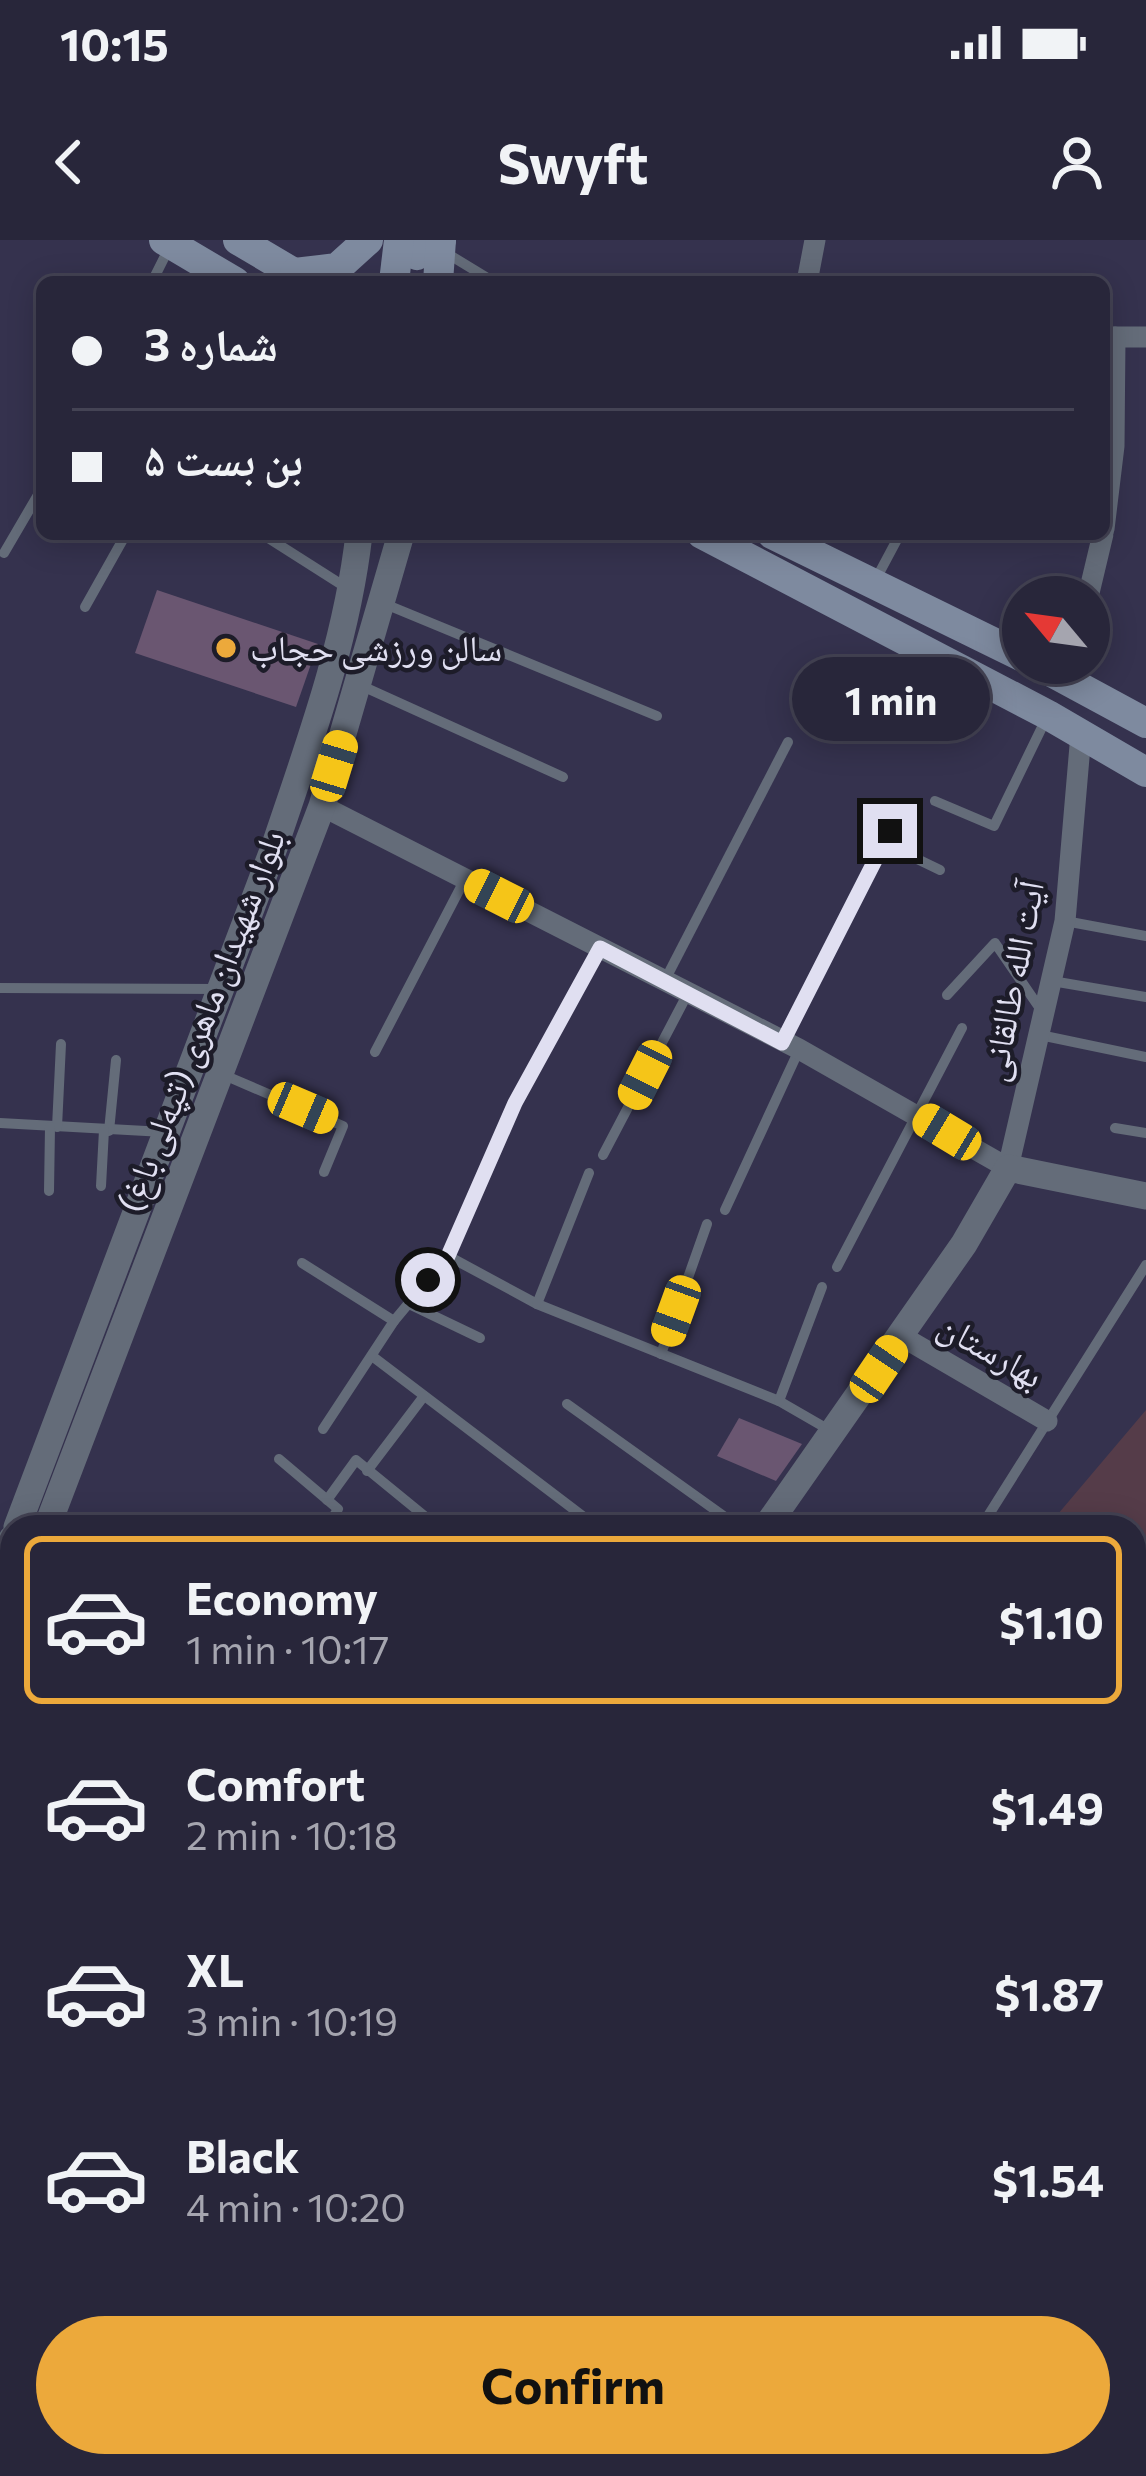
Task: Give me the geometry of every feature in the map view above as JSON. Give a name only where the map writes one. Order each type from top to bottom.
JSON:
[{"type":"main road","points":[[238,240],[286,274],[337,268],[368,240]]},
{"type":"main road","points":[[400,240],[417,255],[441,245],[438,276]]},
{"type":"main road","points":[[395,276],[400,240]]},
{"type":"main road","points":[[167,242],[225,276]]},
{"type":"main road","points":[[713,540],[1048,715],[1146,772]]},
{"type":"main road","points":[[785,540],[1002,646]]},
{"type":"main road","points":[[1086,684],[1146,723]]},
{"type":"street","points":[[808,276],[815,240]]},
{"type":"street","points":[[1110,480],[1114,446],[1110,337],[1146,337]]},
{"type":"street","name":"بلوار شهیدان ماهری (تپه‌لی باغ)","points":[[21,1515],[303,762],[353,592],[358,540]]},
{"type":"street","name":"بلوار شهیدان ماهری (تپه‌لی باغ)","points":[[52,1515],[322,806],[399,540]]},
{"type":"street","points":[[1093,576],[1102,540]]},
{"type":"street","points":[[353,592],[371,587],[382,602]]},
{"type":"street","name":"آیت الله طالقانی","points":[[775,1515],[964,1244],[1008,1168],[1066,921],[1082,734]]},
{"type":"street","points":[[322,806],[917,1113],[1008,1168],[1146,1196]]},
{"type":"street","name":"بهارستان","points":[[901,1336],[1048,1421]]},
{"type":"lane","points":[[154,276],[167,242]]},
{"type":"lane","points":[[441,245],[485,276]]},
{"type":"lane","points":[[4,554],[36,498]]},
{"type":"lane","points":[[85,607],[123,540]]},
{"type":"lane","points":[[271,540],[353,592]]},
{"type":"lane","points":[[875,582],[897,540]]},
{"type":"lane","points":[[382,602],[657,716]]},
{"type":"lane","points":[[358,684],[563,777]]},
{"type":"lane","points":[[935,801],[994,826],[1048,715]]},
{"type":"lane","points":[[664,982],[788,742]]},
{"type":"lane","points":[[725,1210],[790,1046],[887,837],[940,870]]},
{"type":"lane","points":[[375,1052],[466,879]]},
{"type":"lane","points":[[1066,921],[1146,937]]},
{"type":"lane","points":[[947,994],[995,943],[1042,1024],[1146,1057]]},
{"type":"lane","points":[[323,1429],[394,1322],[448,1256],[515,1103],[600,948]]},
{"type":"lane","points":[[1049,981],[1146,997]]},
{"type":"lane","points":[[0,988],[220,989]]},
{"type":"lane","points":[[604,1155],[687,995]]},
{"type":"lane","points":[[837,1267],[962,1028]]},
{"type":"lane","points":[[50,1191],[61,1044]]},
{"type":"lane","points":[[101,1186],[116,1060]]},
{"type":"lane","points":[[221,1073],[344,1126],[324,1172]]},
{"type":"lane","points":[[0,1124],[166,1132]]},
{"type":"lane","points":[[1115,1127],[1146,1133]]},
{"type":"lane","points":[[537,1304],[589,1173]]},
{"type":"lane","points":[[661,1354],[707,1224]]},
{"type":"lane","points":[[448,1256],[537,1304],[779,1401],[835,1433]]},
{"type":"lane","points":[[302,1263],[394,1322]]},
{"type":"lane","points":[[989,1515],[1146,1265]]},
{"type":"lane","points":[[779,1401],[823,1287]]},
{"type":"lane","points":[[409,1304],[480,1338]]},
{"type":"lane","points":[[372,1356],[581,1515]]},
{"type":"lane","points":[[367,1471],[424,1396]]},
{"type":"lane","points":[[568,1404],[722,1515]]},
{"type":"lane","points":[[279,1459],[338,1508],[334,1515]]},
{"type":"lane","points":[[327,1500],[356,1460],[423,1515]]},
{"type":"shaded area","points":[[1146,1410],[1146,1515],[1057,1515]]},
{"type":"building","name":"سالن ورزشی حجاب","points":[[157,590],[318,644],[296,707],[135,653]]},
{"type":"building","points":[[739,1418],[802,1444],[776,1481],[717,1456]]},
{"type":"place","name":"سالن ورزشی حجاب","points":[[226,648]]},
{"type":"route","points":[[428,1280],[448,1256],[515,1103],[600,948],[782,1043],[890,831]]}]
